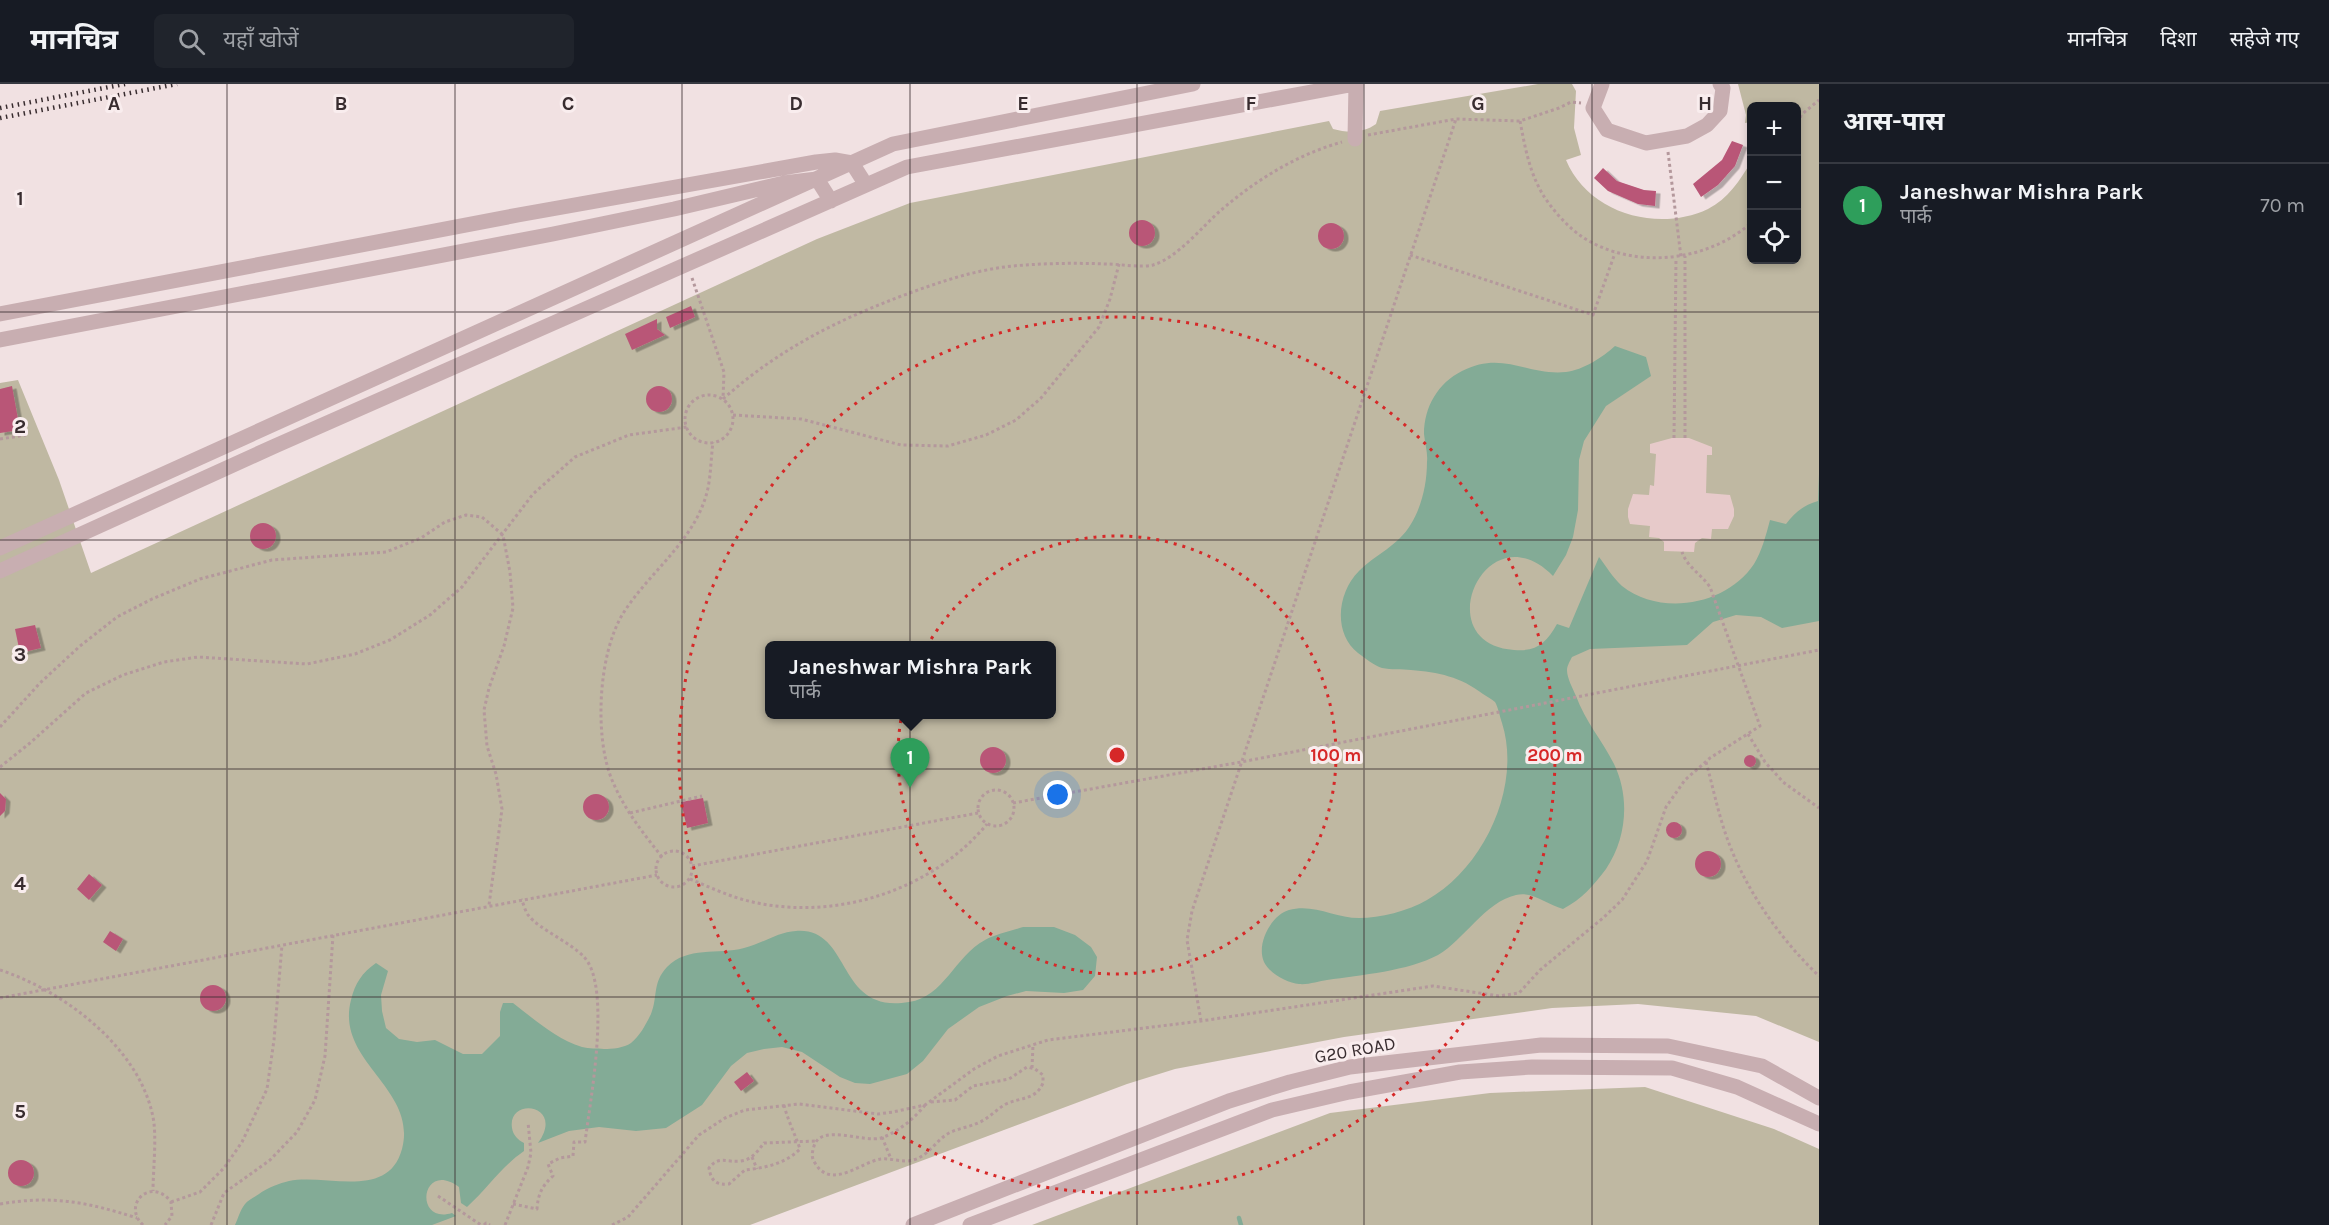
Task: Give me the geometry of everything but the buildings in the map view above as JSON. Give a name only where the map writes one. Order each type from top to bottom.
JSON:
[{"type":"street","points":[[0,548],[893,144],[1193,84]]},
{"type":"street","points":[[0,571],[275,446],[907,167],[1355,84],[1355,139]]},
{"type":"street","points":[[1602,84],[1593,108],[1607,130],[1646,143],[1687,136],[1707,125],[1720,111],[1723,88],[1720,84]]},
{"type":"street","points":[[0,314],[734,175],[816,162],[835,160],[852,163],[866,185]]},
{"type":"street","points":[[817,179],[831,201]]},
{"type":"street","points":[[0,340],[564,232],[784,183],[817,179]]},
{"type":"street","name":"G20 ROAD","points":[[914,1225],[1229,1101],[1350,1067],[1541,1045],[1668,1046],[1762,1066],[1819,1098]]},
{"type":"street","points":[[970,1225],[1272,1110],[1349,1092],[1460,1072],[1532,1066],[1672,1068],[1737,1087],[1819,1124]]},
{"type":"street","points":[[1229,1101],[1233,1125]]},
{"type":"path","points":[[1801,115],[1819,100]]},
{"type":"path","points":[[723,399],[752,373],[808,336],[876,305],[954,276],[1023,265],[1153,265],[1183,245],[1248,187],[1278,169],[1322,148],[1381,131],[1456,119],[1520,120],[1559,108],[1570,102],[1580,102],[1593,108]]},
{"type":"path","points":[[1202,1021],[1187,940],[1192,911],[1456,119]]},
{"type":"path","points":[[1520,120],[1528,164],[1543,194],[1560,216],[1584,238],[1616,253],[1676,258],[1737,236],[1747,227]]},
{"type":"path","points":[[1667,141],[1683,256],[1684,438]]},
{"type":"path","points":[[1410,255],[1593,315],[1616,253]]},
{"type":"path","points":[[1674,438],[1676,258]]},
{"type":"path","points":[[687,264],[724,372],[723,399]]},
{"type":"path","points":[[733,415],[801,419],[901,445],[948,446],[986,435],[1017,420],[1041,398],[1099,327],[1110,299],[1119,264]]},
{"type":"path","points":[[705,395],[714,395],[723,399],[733,415],[729,433],[713,442],[703,442],[695,438],[687,427],[685,413],[689,405],[696,398],[705,395]]},
{"type":"path","points":[[0,767],[86,693],[123,675],[164,662],[198,657],[307,664],[354,654],[390,640],[430,615],[462,587],[533,494],[575,458],[629,435],[687,427]]},
{"type":"path","points":[[0,439],[26,435]]},
{"type":"path","points":[[662,857],[630,813],[612,779],[601,733],[606,651],[623,613],[675,551],[694,524],[708,489],[713,442]]},
{"type":"path","points":[[0,727],[40,683],[80,646],[117,617],[200,579],[272,560],[386,552],[421,538],[445,522],[466,515],[482,517],[503,535],[510,572],[513,608],[484,710],[487,746],[496,774],[502,809],[489,905]]},
{"type":"path","points":[[784,1105],[797,1141],[800,1149],[794,1155],[765,1168],[745,1170],[729,1184],[721,1185],[714,1181],[709,1168],[714,1162],[723,1159],[742,1161],[752,1156],[764,1143],[797,1141],[816,1141],[830,1135],[870,1140],[882,1137],[915,1118],[927,1104],[974,1069],[998,1056],[1048,1040],[1202,1021],[1433,986],[1499,996],[1519,993],[1540,970],[1622,900],[1647,861],[1666,807],[1685,780],[1706,762],[1760,726],[1710,587],[1703,577],[1686,563],[1682,552]]},
{"type":"path","points":[[1013,803],[1241,762],[1819,650]]},
{"type":"path","points":[[1748,734],[1765,762],[1783,782],[1819,808]]},
{"type":"path","points":[[1706,762],[1727,838],[1752,892],[1802,960],[1819,976]]},
{"type":"path","points":[[991,791],[1004,793],[1013,803],[1013,810],[1007,822],[1000,825],[987,824],[978,813],[980,800],[991,791]]},
{"type":"path","points":[[630,813],[702,796]]},
{"type":"path","points":[[692,866],[978,813]]},
{"type":"path","points":[[690,879],[741,899],[779,906],[816,908],[867,901],[898,889],[949,860],[987,824]]},
{"type":"path","points":[[680,852],[690,860],[692,866],[690,879],[679,887],[666,885],[657,875],[657,868],[662,857],[667,853],[680,852]]},
{"type":"path","points":[[0,998],[657,875]]},
{"type":"path","points":[[513,1204],[537,1209],[538,1194],[553,1176],[548,1164],[560,1158],[573,1156],[574,1142],[585,1142],[597,1043],[598,987],[586,959],[568,943],[529,917],[521,899]]},
{"type":"path","points":[[211,1225],[224,1193],[270,1160],[297,1132],[315,1100],[325,1056],[333,935]]},
{"type":"path","points":[[171,1202],[200,1191],[224,1168],[242,1142],[267,1089],[274,1040],[282,945]]},
{"type":"path","points":[[0,970],[47,989],[91,1021],[129,1061],[153,1118],[153,1191]]},
{"type":"path","points":[[1032,1068],[1034,1045]]},
{"type":"path","points":[[612,1225],[628,1217],[699,1135],[725,1118],[745,1110],[799,1104],[878,1114],[955,1100],[973,1086],[1009,1079],[1027,1067],[1042,1075],[1044,1083],[1035,1095],[1006,1104],[975,1125],[950,1132],[920,1158],[912,1161],[880,1159],[853,1172],[839,1174],[825,1172],[816,1165],[812,1155],[816,1141]]},
{"type":"path","points":[[505,1225],[528,1167],[531,1153],[528,1122]]},
{"type":"path","points":[[882,1137],[891,1160]]},
{"type":"path","points":[[752,1156],[757,1169]]},
{"type":"path","points":[[143,1225],[135,1211],[140,1197],[153,1191],[161,1192],[171,1202],[172,1216],[165,1225]]},
{"type":"path","points":[[438,1196],[482,1225],[486,1223],[490,1225]]},
{"type":"path","points":[[0,1204],[31,1199],[68,1200],[97,1205],[137,1218]]},
{"type":"shaded area","points":[[1538,84],[1572,84],[1576,91],[1574,128],[1581,155],[1566,160],[1576,178],[1590,193],[1607,205],[1646,218],[1667,219],[1688,216],[1708,209],[1722,200],[1747,168],[1747,264],[1801,264],[1801,102],[1747,102],[1747,123],[1745,123],[1746,115],[1738,84],[1819,84],[1819,1042],[1756,1016],[1638,1004],[1552,1008],[1344,1037],[1175,1069],[1127,1084],[750,1225],[0,1225],[0,383],[18,380],[59,480],[91,573],[817,239],[910,203],[1329,121],[1333,129],[1350,132],[1376,124],[1380,111]]},
{"type":"shaded area","points":[[1615,346],[1646,357],[1651,376],[1606,406],[1584,441],[1579,460],[1578,510],[1573,537],[1566,555],[1553,576],[1528,559],[1506,558],[1488,568],[1475,585],[1470,606],[1474,626],[1488,642],[1514,650],[1535,648],[1545,641],[1557,624],[1569,628],[1599,557],[1622,586],[1638,596],[1674,603],[1692,602],[1711,597],[1742,578],[1754,564],[1762,548],[1770,520],[1786,524],[1800,509],[1818,501],[1819,474],[1819,621],[1782,628],[1761,617],[1736,615],[1713,622],[1687,645],[1590,649],[1572,657],[1567,668],[1569,680],[1584,714],[1614,764],[1624,804],[1622,831],[1613,857],[1592,886],[1576,901],[1563,909],[1528,895],[1516,895],[1505,899],[1494,905],[1448,948],[1438,955],[1413,965],[1384,972],[1306,984],[1284,980],[1266,966],[1262,955],[1267,931],[1276,918],[1282,913],[1298,908],[1315,909],[1350,917],[1376,917],[1403,911],[1427,900],[1447,886],[1466,868],[1481,847],[1502,798],[1507,773],[1507,747],[1495,702],[1475,688],[1449,676],[1376,666],[1350,645],[1342,624],[1342,601],[1352,580],[1359,571],[1406,532],[1418,510],[1427,470],[1425,424],[1434,397],[1453,376],[1477,365],[1503,363],[1539,371],[1566,372],[1579,369]]},
{"type":"shaded area","points":[[1672,438],[1689,438],[1712,447],[1712,455],[1707,455],[1706,493],[1730,495],[1734,509],[1734,516],[1728,529],[1712,529],[1711,539],[1702,538],[1695,543],[1694,552],[1664,551],[1664,542],[1659,538],[1649,537],[1650,526],[1630,524],[1628,517],[1633,494],[1649,495],[1650,485],[1654,486],[1656,454],[1650,453],[1650,444]]},
{"type":"shaded area","points":[[1023,927],[1054,927],[1075,935],[1091,947],[1097,957],[1095,976],[1083,990],[1064,993],[1026,991],[979,1007],[948,1029],[923,1061],[907,1074],[870,1084],[855,1083],[840,1077],[802,1052],[782,1047],[764,1049],[747,1053],[731,1066],[702,1105],[666,1128],[636,1131],[599,1127],[569,1131],[538,1143],[545,1130],[545,1120],[541,1113],[525,1108],[518,1111],[513,1118],[512,1128],[516,1137],[524,1143],[524,1151],[508,1164],[467,1207],[461,1203],[459,1187],[446,1181],[436,1181],[430,1186],[427,1194],[427,1203],[431,1210],[440,1214],[452,1213],[456,1216],[432,1225],[235,1225],[246,1203],[278,1184],[304,1179],[354,1182],[370,1180],[384,1175],[395,1165],[402,1149],[404,1128],[399,1109],[354,1041],[349,1022],[351,1000],[357,983],[376,963],[388,971],[381,995],[386,1028],[399,1039],[417,1042],[435,1040],[463,1054],[482,1054],[500,1036],[500,1012],[503,1003],[513,1003],[563,1039],[582,1047],[611,1049],[628,1045],[637,1037],[651,1014],[657,984],[662,973],[675,960],[684,956],[744,948],[789,932],[814,933],[827,942],[856,984],[868,996],[885,1003],[909,1002],[921,999],[941,984],[965,956],[985,940]]},
{"type":"shaded area","points":[[1645,1087],[1774,1129],[1819,1149],[1819,1225],[1032,1225],[1330,1113],[1490,1093]]},
{"type":"waterway","points":[[1239,1218],[1241,1225]]},
{"type":"railway","points":[[0,108],[125,84]]},
{"type":"railway","points":[[0,118],[177,84]]},
{"type":"place","name":"Janeshwar Mishra Park","points":[[910,788]]}]
